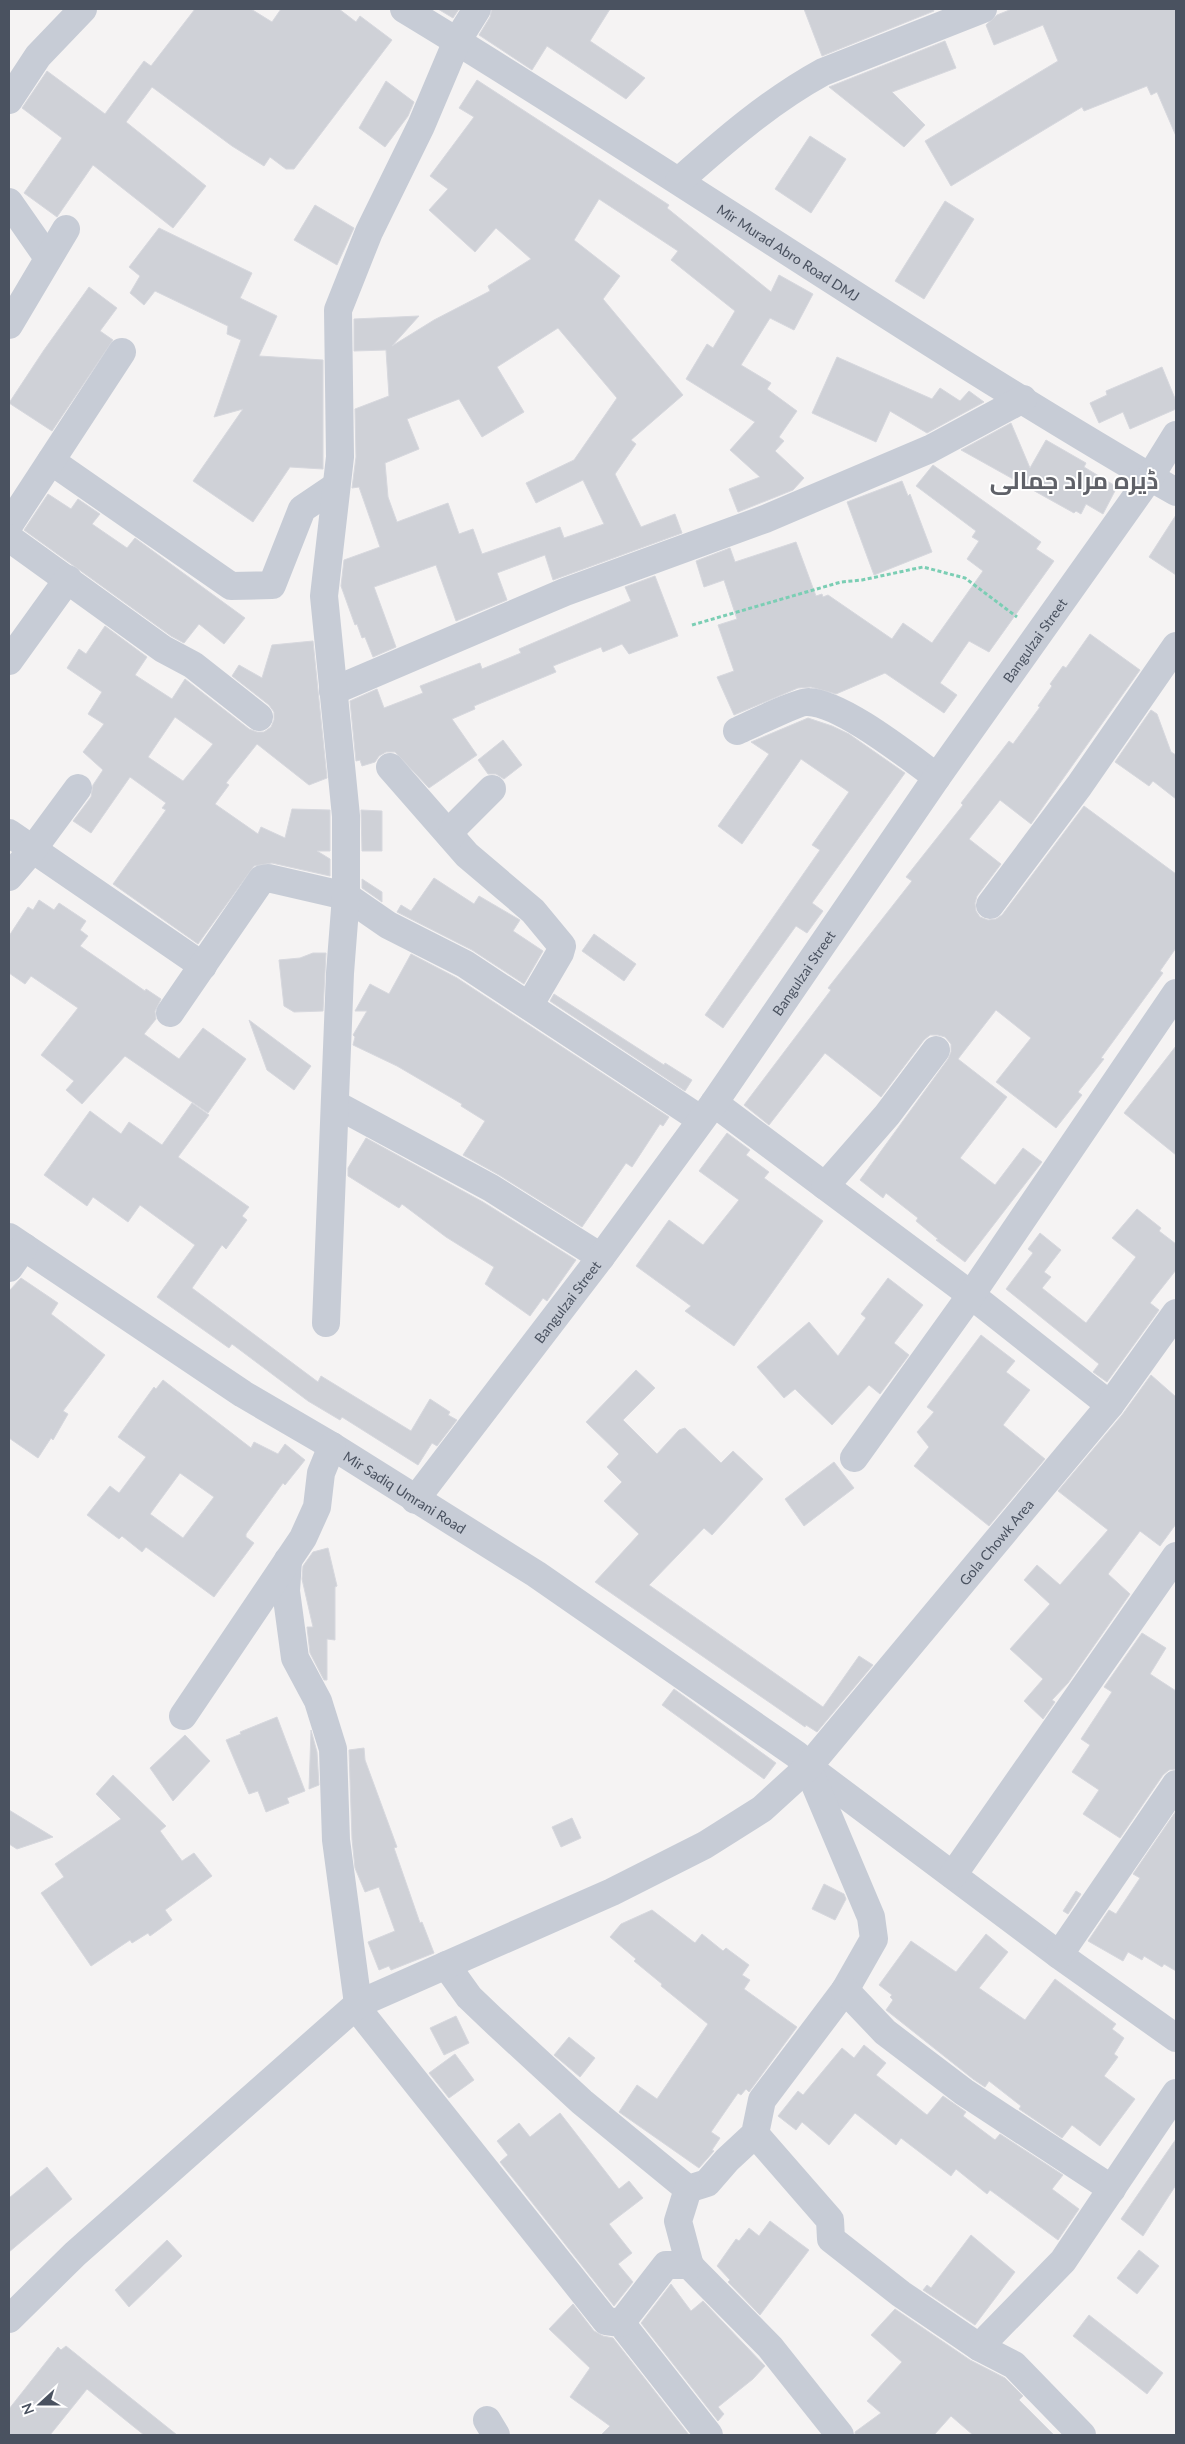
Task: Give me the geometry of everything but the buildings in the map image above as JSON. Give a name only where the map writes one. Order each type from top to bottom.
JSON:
[{"type":"street","points":[[9,100],[38,56],[83,9]]},
{"type":"street","name":"Mir Murad Abro Road DMJ","points":[[404,9],[539,91],[854,295],[1176,492]]},
{"type":"street","points":[[326,1323],[340,973],[346,896],[346,816],[324,596],[340,457],[338,310],[369,232],[421,126],[457,41],[477,9]]},
{"type":"street","points":[[679,181],[766,108],[804,83],[824,72],[983,9]]},
{"type":"street","points":[[9,202],[48,258]]},
{"type":"street","points":[[9,325],[66,229]]},
{"type":"street","points":[[122,352],[10,523],[68,579],[164,649],[193,665],[259,717]]},
{"type":"street","points":[[333,690],[565,592],[765,518],[930,449],[1024,399]]},
{"type":"street","name":"Bangulzai Street","points":[[414,1500],[601,1257],[707,1111],[937,777],[1150,477],[1176,434]]},
{"type":"street","points":[[51,461],[231,586],[272,585],[302,509],[336,486]]},
{"type":"street","points":[[9,661],[68,579]]},
{"type":"street","points":[[990,905],[1079,786],[1176,646]]},
{"type":"street","points":[[737,731],[807,701],[825,706],[859,722],[937,777]]},
{"type":"street","points":[[390,767],[466,855],[534,911],[562,946],[560,953],[529,1006]]},
{"type":"street","points":[[9,877],[34,849],[78,788]]},
{"type":"street","points":[[450,836],[456,825],[492,789]]},
{"type":"street","points":[[9,833],[204,966]]},
{"type":"street","points":[[170,1013],[262,879],[268,878],[346,896],[388,925],[464,964],[529,1006],[707,1111],[825,1186],[972,1295],[1110,1405]]},
{"type":"street","points":[[854,1458],[972,1295],[1176,993]]},
{"type":"street","points":[[825,1186],[887,1115],[936,1050]]},
{"type":"street","points":[[335,1104],[491,1188],[601,1257]]},
{"type":"street","name":"Mir Sadiq Umrani Road","points":[[14,1250],[243,1394],[332,1446],[414,1500],[536,1574],[802,1761],[1059,1955],[1176,2038]]},
{"type":"street","name":"Gola Chowk Area","points":[[9,2319],[75,2254],[357,2005],[612,1892],[705,1845],[762,1809],[1110,1405],[1176,1313]]},
{"type":"street","points":[[183,1716],[303,1538],[317,1507],[320,1473],[332,1446]]},
{"type":"street","points":[[953,1875],[1176,1556]]},
{"type":"street","points":[[288,1560],[286,1591],[294,1658],[318,1701],[333,1749],[336,1840],[357,2005],[606,2321],[621,2323],[709,2435]]},
{"type":"street","points":[[688,2189],[707,2183],[754,2134],[762,2100],[845,1990],[874,1938],[871,1917],[802,1761]]},
{"type":"street","points":[[1059,1955],[1176,1784]]},
{"type":"street","points":[[446,1965],[469,1997],[512,2038],[582,2102],[688,2189]]},
{"type":"street","points":[[845,1990],[885,2032],[964,2092],[1112,2189]]},
{"type":"street","points":[[979,2347],[1063,2260],[1176,2093]]},
{"type":"street","points":[[754,2134],[830,2220],[831,2239],[900,2294],[979,2347],[1014,2365],[1082,2435]]},
{"type":"street","points":[[688,2189],[678,2221],[690,2265],[770,2347],[840,2435]]},
{"type":"street","points":[[621,2323],[666,2264],[690,2265]]},
{"type":"path","points":[[692,625],[841,582],[862,580],[923,567],[965,578],[1039,633]]},
{"type":"district","name":"ڈیرہ مراد جمالی","points":[[1074,479]]}]
